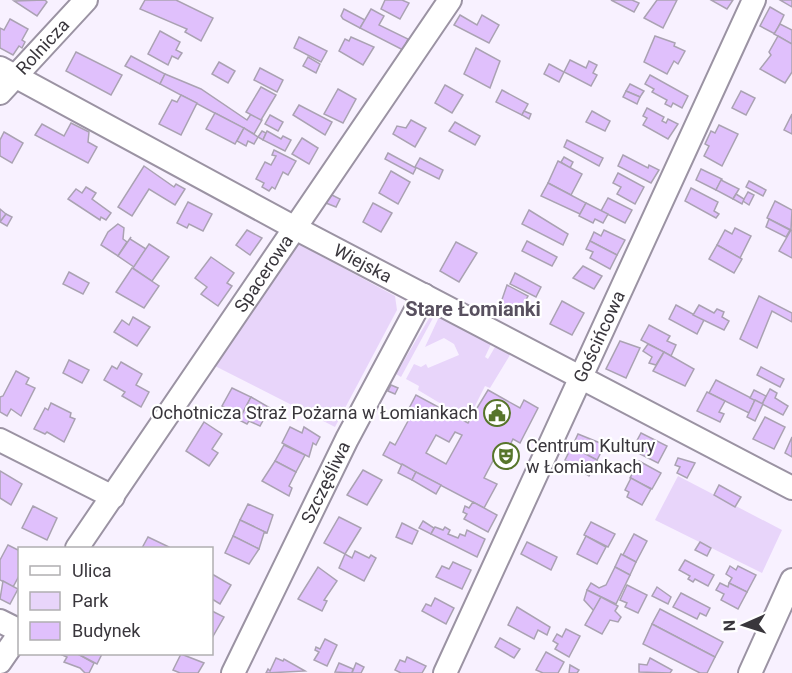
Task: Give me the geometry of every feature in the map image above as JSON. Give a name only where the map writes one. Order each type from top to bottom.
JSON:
[{"type":"street","name":"Rolnicza","points":[[5,79],[86,0]]},
{"type":"street","name":"Spacerowa","points":[[78,547],[450,0]]},
{"type":"street","name":"Gościńcowa","points":[[445,673],[754,0]]},
{"type":"street","name":"Wiejska","points":[[5,79],[792,488]]},
{"type":"street","name":"Szczęśliwa","points":[[233,673],[347,439],[424,295]]},
{"type":"street","points":[[0,440],[113,497]]},
{"type":"street","points":[[750,673],[792,580]]},
{"type":"street","points":[[0,621],[18,631]]},
{"type":"street","points":[[0,662],[18,635]]},
{"type":"green space","points":[[297,243],[395,296],[397,310],[335,427],[215,366]]},
{"type":"green space","points":[[431,315],[434,316],[401,377],[396,374]]},
{"type":"green space","points":[[439,317],[491,344],[485,357],[488,359],[495,347],[510,355],[490,388],[485,386],[468,420],[418,390],[419,386],[406,379],[414,364],[421,367],[426,364],[428,368],[459,355],[454,344],[444,338],[425,347]]},
{"type":"green space","points":[[678,476],[782,530],[762,573],[655,520]]},
{"type":"building","points":[[45,0],[47,2],[37,16],[14,1]]},
{"type":"building","points":[[145,0],[176,0],[213,18],[201,41],[185,32],[187,29],[140,9]]},
{"type":"building","points":[[385,0],[402,0],[409,3],[400,19],[381,9]]},
{"type":"building","points":[[611,0],[632,0],[639,3],[634,12]]},
{"type":"building","points":[[657,0],[677,0],[663,28],[644,18]]},
{"type":"building","points":[[711,0],[733,0],[727,9]]},
{"type":"building","points":[[780,0],[792,0],[792,7]]},
{"type":"building","points":[[770,7],[784,15],[775,34],[760,26]]},
{"type":"building","points":[[344,9],[365,20],[360,28],[343,19],[341,16]]},
{"type":"building","points":[[371,9],[384,16],[379,25],[408,39],[403,50],[360,28]]},
{"type":"building","points":[[460,15],[477,25],[482,15],[499,25],[489,43],[454,25]]},
{"type":"building","points":[[10,19],[28,29],[22,40],[25,42],[22,48],[19,46],[13,55],[0,48],[0,28],[4,30]]},
{"type":"building","points":[[780,24],[792,30],[792,44],[774,34]]},
{"type":"building","points":[[160,31],[180,42],[176,50],[182,53],[178,59],[172,56],[168,65],[148,54]]},
{"type":"building","points":[[655,36],[675,43],[674,46],[685,51],[678,64],[674,61],[667,74],[644,62]]},
{"type":"building","points":[[778,36],[792,44],[792,72],[785,83],[760,69],[771,55],[769,52]]},
{"type":"building","points":[[299,37],[327,51],[321,62],[294,48]]},
{"type":"building","points":[[351,37],[374,47],[363,65],[339,51],[345,39],[349,41]]},
{"type":"building","points":[[476,48],[500,61],[490,88],[464,74]]},
{"type":"building","points":[[76,52],[122,75],[111,95],[66,71]]},
{"type":"building","points":[[131,56],[165,74],[160,84],[125,66]]},
{"type":"building","points":[[308,57],[320,64],[316,73],[303,66]]},
{"type":"building","points":[[570,60],[586,68],[589,61],[597,65],[593,73],[597,75],[591,86],[564,72]]},
{"type":"building","points":[[219,62],[235,71],[228,83],[212,74]]},
{"type":"building","points":[[549,64],[564,72],[559,82],[544,74]]},
{"type":"building","points":[[260,68],[283,80],[277,92],[254,80]]},
{"type":"building","points":[[165,74],[201,89],[247,120],[251,114],[262,120],[254,134],[160,84]]},
{"type":"building","points":[[650,75],[688,96],[682,108],[673,103],[671,107],[665,104],[667,100],[652,92],[654,89],[645,84]]},
{"type":"building","points":[[630,84],[644,91],[640,97],[626,91]]},
{"type":"building","points":[[445,85],[463,95],[452,113],[435,103]]},
{"type":"building","points":[[261,87],[276,95],[261,120],[246,112]]},
{"type":"building","points":[[338,89],[356,99],[343,123],[324,114]]},
{"type":"building","points":[[502,90],[528,104],[522,115],[496,102]]},
{"type":"building","points":[[626,91],[640,97],[637,104],[623,97]]},
{"type":"building","points":[[741,91],[755,98],[746,115],[732,108]]},
{"type":"building","points":[[181,95],[197,103],[181,135],[159,124],[172,100],[177,102]]},
{"type":"building","points":[[299,105],[332,122],[325,135],[293,115]]},
{"type":"building","points":[[647,108],[664,117],[662,121],[666,123],[668,119],[678,124],[668,139],[643,125],[647,118],[643,116]]},
{"type":"building","points":[[524,111],[531,114],[529,119],[522,115]]},
{"type":"building","points":[[592,111],[610,121],[605,131],[586,122]]},
{"type":"building","points":[[215,113],[244,128],[235,144],[206,129]]},
{"type":"building","points":[[792,114],[792,134],[784,130]]},
{"type":"building","points":[[270,115],[283,122],[278,131],[265,124]]},
{"type":"building","points":[[411,120],[426,128],[415,147],[393,134],[397,126],[406,128]]},
{"type":"building","points":[[455,122],[480,136],[475,145],[449,131]]},
{"type":"building","points":[[71,123],[89,132],[88,142],[97,147],[88,163],[35,135],[42,124],[64,136]]},
{"type":"building","points":[[719,125],[738,134],[722,166],[704,156],[709,146],[705,144],[711,131],[715,133]]},
{"type":"building","points":[[244,128],[258,137],[254,144],[248,141],[246,146],[237,141]]},
{"type":"building","points":[[262,131],[266,133],[263,140],[258,137]]},
{"type":"building","points":[[267,131],[281,139],[283,136],[291,140],[285,151],[263,140]]},
{"type":"building","points":[[4,132],[23,143],[12,163],[0,156],[0,140]]},
{"type":"building","points":[[302,138],[318,148],[309,164],[292,154]]},
{"type":"building","points":[[567,140],[603,158],[599,166],[564,147]]},
{"type":"building","points":[[274,150],[296,161],[288,175],[283,172],[275,189],[272,187],[269,191],[262,187],[264,183],[256,179],[265,162],[271,165],[276,156],[272,155]]},
{"type":"building","points":[[388,153],[416,168],[413,174],[385,159]]},
{"type":"building","points":[[623,155],[648,168],[649,165],[659,170],[651,183],[618,166]]},
{"type":"building","points":[[564,157],[573,162],[570,168],[561,162]]},
{"type":"building","points":[[420,158],[443,170],[439,179],[415,167]]},
{"type":"building","points":[[558,161],[582,174],[571,195],[548,183]]},
{"type":"building","points":[[144,166],[174,187],[176,184],[185,189],[175,205],[149,189],[132,216],[118,207]]},
{"type":"building","points":[[701,169],[722,179],[716,190],[696,180]]},
{"type":"building","points":[[391,171],[410,182],[398,204],[379,193]]},
{"type":"building","points":[[618,173],[644,187],[635,204],[617,194],[621,187],[613,183]]},
{"type":"building","points":[[721,180],[739,189],[733,199],[716,190]]},
{"type":"building","points":[[749,181],[766,190],[763,196],[746,187]]},
{"type":"building","points":[[548,183],[586,203],[580,214],[541,196]]},
{"type":"building","points":[[86,187],[96,193],[92,199],[111,213],[106,220],[101,217],[100,220],[68,199],[76,189],[82,193]]},
{"type":"building","points":[[691,188],[718,202],[714,211],[719,214],[716,218],[685,201]]},
{"type":"building","points":[[748,192],[754,195],[749,205],[743,201]]},
{"type":"building","points":[[330,194],[340,199],[336,207],[326,203]]},
{"type":"building","points":[[736,194],[744,199],[742,204],[733,199]]},
{"type":"building","points":[[608,198],[632,210],[625,223],[601,211]]},
{"type":"building","points":[[775,201],[792,210],[791,230],[767,218]]},
{"type":"building","points":[[188,202],[212,214],[203,231],[189,224],[187,228],[177,223]]},
{"type":"building","points":[[373,203],[392,213],[381,232],[363,222]]},
{"type":"building","points":[[586,203],[608,214],[603,223],[595,219],[593,223],[579,216]]},
{"type":"building","points":[[0,209],[6,214],[0,222]]},
{"type":"building","points":[[529,210],[568,234],[563,245],[522,224]]},
{"type":"building","points":[[6,214],[12,217],[7,226],[0,222]]},
{"type":"building","points":[[769,219],[790,230],[786,237],[766,227]]},
{"type":"building","points":[[118,224],[124,228],[123,239],[127,242],[118,256],[101,245],[108,232]]},
{"type":"building","points":[[735,228],[751,236],[740,258],[717,245],[725,230],[732,234]]},
{"type":"building","points":[[247,230],[262,238],[250,255],[236,245]]},
{"type":"building","points":[[604,230],[625,240],[617,255],[590,241],[594,232],[601,236]]},
{"type":"building","points":[[792,231],[792,258],[779,251]]},
{"type":"building","points":[[131,237],[130,239],[146,249],[134,267],[118,256]]},
{"type":"building","points":[[527,241],[557,257],[552,266],[522,251]]},
{"type":"building","points":[[590,241],[617,255],[610,269],[590,258],[593,252],[586,249]]},
{"type":"building","points":[[456,242],[477,253],[459,282],[440,271]]},
{"type":"building","points":[[149,244],[169,257],[152,281],[133,268]]},
{"type":"building","points":[[717,245],[742,259],[734,273],[709,259]]},
{"type":"building","points":[[211,257],[234,273],[227,283],[232,286],[218,306],[201,294],[207,287],[195,278]]},
{"type":"building","points":[[583,266],[602,276],[594,289],[573,278]]},
{"type":"building","points":[[132,268],[159,286],[144,308],[116,292]]},
{"type":"building","points":[[69,272],[89,283],[83,294],[63,284]]},
{"type":"building","points":[[515,273],[541,287],[536,297],[510,284]]},
{"type":"building","points":[[507,285],[528,296],[521,309],[518,308],[513,315],[499,308]]},
{"type":"building","points":[[759,296],[792,313],[792,322],[772,311],[757,348],[740,339]]},
{"type":"building","points":[[562,301],[584,313],[572,335],[550,324]]},
{"type":"building","points":[[676,305],[704,320],[697,334],[669,319]]},
{"type":"building","points":[[699,305],[714,313],[717,309],[724,312],[722,317],[729,321],[724,330],[693,315]]},
{"type":"building","points":[[133,317],[150,327],[137,346],[114,332],[122,320],[129,325]]},
{"type":"building","points":[[649,325],[670,336],[667,341],[676,345],[671,356],[641,340]]},
{"type":"building","points":[[620,341],[640,348],[626,378],[606,369]]},
{"type":"building","points":[[648,344],[664,352],[656,365],[649,363],[652,357],[643,351]]},
{"type":"building","points":[[664,352],[694,369],[685,386],[653,371]]},
{"type":"building","points":[[69,360],[89,370],[82,383],[63,373]]},
{"type":"building","points":[[121,362],[142,374],[136,385],[149,392],[141,407],[122,396],[125,392],[104,380],[112,366],[117,369]]},
{"type":"building","points":[[761,367],[784,379],[780,387],[757,375]]},
{"type":"building","points":[[16,371],[29,378],[26,384],[35,388],[21,416],[11,409],[7,416],[0,412],[0,397],[3,396]]},
{"type":"building","points":[[716,380],[755,400],[749,413],[709,393]]},
{"type":"building","points":[[391,385],[398,388],[395,394],[388,391]]},
{"type":"building","points":[[232,388],[251,397],[239,420],[231,415],[233,412],[222,406]]},
{"type":"building","points":[[770,389],[777,393],[775,398],[788,406],[783,415],[762,404]]},
{"type":"building","points":[[488,390],[520,408],[524,400],[538,408],[520,443],[513,439],[509,447],[515,451],[508,464],[495,457],[484,478],[497,484],[484,508],[383,455],[390,442],[395,445],[408,421],[404,418],[416,395],[468,423]],"holes":[[[455,432],[462,435],[446,464],[426,453],[436,435],[449,442]]]},
{"type":"building","points":[[754,390],[766,396],[762,404],[750,398]]},
{"type":"building","points":[[707,392],[725,401],[719,412],[724,414],[720,422],[697,411]]},
{"type":"building","points":[[251,397],[270,408],[260,426],[239,420]]},
{"type":"building","points":[[755,400],[763,404],[755,421],[747,417]]},
{"type":"building","points":[[51,403],[71,413],[70,417],[75,419],[64,442],[47,432],[45,434],[34,429],[45,408],[48,410]]},
{"type":"building","points":[[765,417],[785,427],[774,449],[753,439]]},
{"type":"building","points":[[204,422],[222,434],[212,449],[218,453],[209,466],[186,451]]},
{"type":"building","points":[[290,427],[302,433],[304,427],[320,437],[316,445],[313,443],[309,457],[282,443]]},
{"type":"building","points":[[641,433],[667,446],[658,463],[632,450]]},
{"type":"building","points":[[578,434],[605,445],[597,460],[572,447]]},
{"type":"building","points":[[792,437],[792,457],[785,453]]},
{"type":"building","points":[[561,441],[597,460],[589,476],[565,460],[568,454],[557,448]]},
{"type":"building","points":[[284,445],[305,455],[296,472],[275,461]]},
{"type":"building","points":[[678,458],[695,463],[687,478],[677,473],[680,467],[675,465]]},
{"type":"building","points":[[275,461],[296,472],[289,486],[292,488],[289,496],[262,481]]},
{"type":"building","points":[[639,461],[661,473],[652,489],[630,478]]},
{"type":"building","points":[[402,464],[416,472],[412,480],[398,473]]},
{"type":"building","points":[[363,470],[382,480],[367,505],[347,495]]},
{"type":"building","points":[[0,471],[22,484],[11,505],[0,498]]},
{"type":"building","points":[[416,472],[441,485],[436,494],[412,480]]},
{"type":"building","points":[[631,478],[651,489],[642,505],[627,497],[629,492],[625,490]]},
{"type":"building","points":[[719,485],[741,497],[735,507],[714,495]]},
{"type":"building","points":[[473,502],[497,515],[488,532],[464,519],[467,514],[463,512],[465,506],[469,508]]},
{"type":"building","points":[[248,504],[273,515],[267,533],[240,520]]},
{"type":"building","points":[[33,506],[57,518],[47,540],[22,528]]},
{"type":"building","points":[[339,517],[361,528],[345,554],[324,543]]},
{"type":"building","points":[[240,520],[267,533],[264,533],[259,549],[233,536]]},
{"type":"building","points":[[423,521],[434,528],[431,534],[419,528]]},
{"type":"building","points":[[591,522],[615,534],[608,547],[584,535]]},
{"type":"building","points":[[402,523],[418,531],[412,544],[396,537]]},
{"type":"building","points":[[435,527],[443,530],[445,527],[450,530],[448,534],[458,538],[460,534],[465,536],[467,530],[485,539],[477,557],[431,534]]},
{"type":"building","points":[[634,534],[647,541],[636,562],[623,555]]},
{"type":"building","points":[[233,536],[259,549],[249,564],[225,553]]},
{"type":"building","points":[[586,536],[606,547],[597,564],[577,554]]},
{"type":"building","points":[[148,537],[169,547],[143,547]]},
{"type":"building","points":[[527,542],[557,557],[551,570],[521,554]]},
{"type":"building","points":[[700,542],[711,548],[707,556],[695,550]]},
{"type":"building","points":[[8,545],[18,550],[18,578],[13,587],[0,580],[0,560]]},
{"type":"building","points":[[355,551],[369,558],[371,555],[376,558],[364,581],[339,568],[345,554],[352,558]]},
{"type":"building","points":[[621,554],[636,562],[630,575],[615,567]]},
{"type":"building","points":[[685,560],[714,575],[708,586],[695,579],[693,582],[688,579],[690,576],[679,570]]},
{"type":"building","points":[[453,562],[471,570],[462,589],[436,577],[442,566],[449,569]]},
{"type":"building","points":[[730,566],[736,570],[738,566],[756,575],[747,592],[729,583],[732,578],[726,574]]},
{"type":"building","points":[[318,567],[337,581],[324,600],[327,601],[322,611],[298,599]]},
{"type":"building","points":[[615,567],[630,575],[616,604],[587,590],[591,583],[599,588],[606,585]]},
{"type":"building","points":[[213,575],[231,585],[220,604],[213,600]]},
{"type":"building","points":[[3,581],[18,589],[10,604],[0,599]]},
{"type":"building","points":[[720,583],[728,587],[729,583],[747,592],[738,609],[721,600],[724,594],[716,590]]},
{"type":"building","points":[[627,585],[647,595],[638,613],[625,607],[627,603],[620,600]]},
{"type":"building","points":[[657,587],[671,597],[668,604],[652,596]]},
{"type":"building","points":[[587,590],[601,597],[594,611],[584,600]]},
{"type":"building","points":[[681,593],[710,608],[706,616],[700,613],[697,619],[673,607]]},
{"type":"building","points":[[601,597],[618,606],[615,611],[621,617],[618,622],[610,620],[602,634],[585,625]]},
{"type":"building","points":[[435,598],[454,608],[446,624],[422,611],[426,604],[431,606]]},
{"type":"building","points":[[517,607],[550,627],[547,635],[538,630],[534,639],[508,625]]},
{"type":"building","points":[[660,609],[723,642],[715,657],[652,624]]},
{"type":"building","points":[[213,612],[224,617],[213,636]]},
{"type":"building","points":[[652,624],[715,657],[707,673],[700,673],[643,644]]},
{"type":"building","points":[[566,629],[580,636],[569,657],[555,649],[558,644],[553,641],[557,634],[562,637]]},
{"type":"building","points":[[500,638],[520,649],[514,658],[495,647]]},
{"type":"building","points":[[325,639],[337,645],[327,666],[314,660],[319,652],[315,650],[316,647],[320,649]]},
{"type":"building","points":[[546,652],[564,662],[558,673],[543,673],[536,670]]},
{"type":"building","points":[[62,655],[80,655],[94,663],[89,673],[85,673],[80,668],[64,662],[67,657]]},
{"type":"building","points":[[80,655],[102,655],[97,664]]},
{"type":"building","points":[[180,655],[204,663],[198,673],[180,673],[173,670]]},
{"type":"building","points":[[407,657],[426,666],[422,673],[401,673],[395,670],[400,660],[405,662]]},
{"type":"building","points":[[276,658],[283,661],[284,659],[305,671],[266,673],[268,669],[270,671]]},
{"type":"building","points":[[650,658],[672,670],[670,673],[639,672],[639,664],[647,665]]},
{"type":"building","points":[[339,663],[353,669],[352,673],[335,672]]},
{"type":"building","points":[[356,663],[364,667],[361,673],[352,673]]},
{"type":"building","points":[[570,665],[579,670],[577,673],[569,673]]},
{"type":"place","name":"Ochotnicza Straż Pożarna w Łomiankach","points":[[497,413]]},
{"type":"place","name":"Centrum Kultury w Łomiankach","points":[[506,456]]},
{"type":"district","name":"Stare Łomianki","points":[[473,309]]}]
